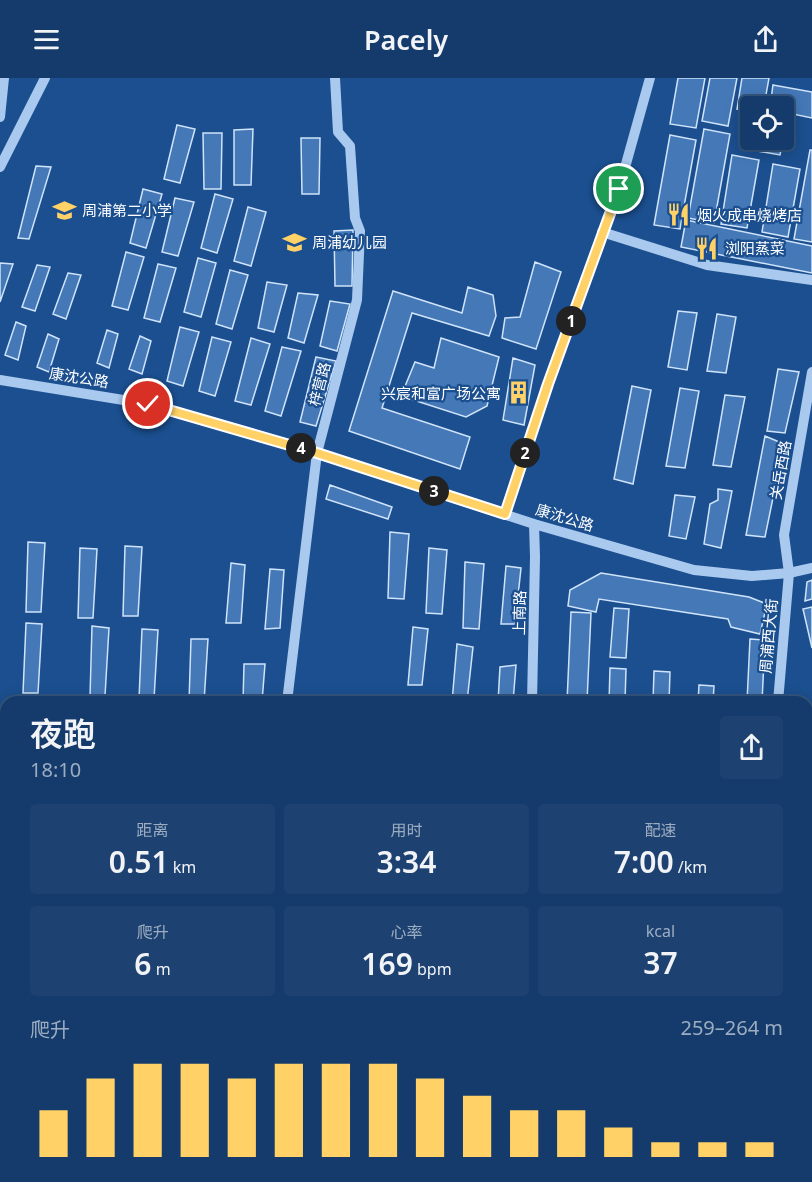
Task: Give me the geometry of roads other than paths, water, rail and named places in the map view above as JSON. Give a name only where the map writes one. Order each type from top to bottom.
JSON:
[{"type":"street","points":[[0,117],[4,78]]},
{"type":"street","points":[[0,167],[45,78]]},
{"type":"street","name":"梓营路","points":[[288,696],[317,453],[357,300],[360,231],[355,218],[350,146],[338,132],[335,78]]},
{"type":"street","points":[[505,514],[548,384],[619,189],[650,78]]},
{"type":"street","points":[[603,232],[707,265],[812,280]]},
{"type":"street","name":"关岳西路","points":[[789,573],[784,535],[812,372]]},
{"type":"street","name":"康沈公路","points":[[0,381],[148,404],[317,453],[534,524],[694,570],[752,576],[789,573],[812,568]]},
{"type":"street","name":"上南路","points":[[532,696],[534,524]]},
{"type":"street","name":"周浦西大街","points":[[779,696],[789,573]]},
{"type":"place","name":"周浦第二小学","points":[[64,210]]},
{"type":"place","name":"烟火成串烧烤店","points":[[679,215]]},
{"type":"place","name":"周浦幼儿园","points":[[294,242]]},
{"type":"place","name":"浏阳蒸菜","points":[[707,248]]},
{"type":"place","name":"兴宸和富广场公寓","points":[[519,393]]}]
